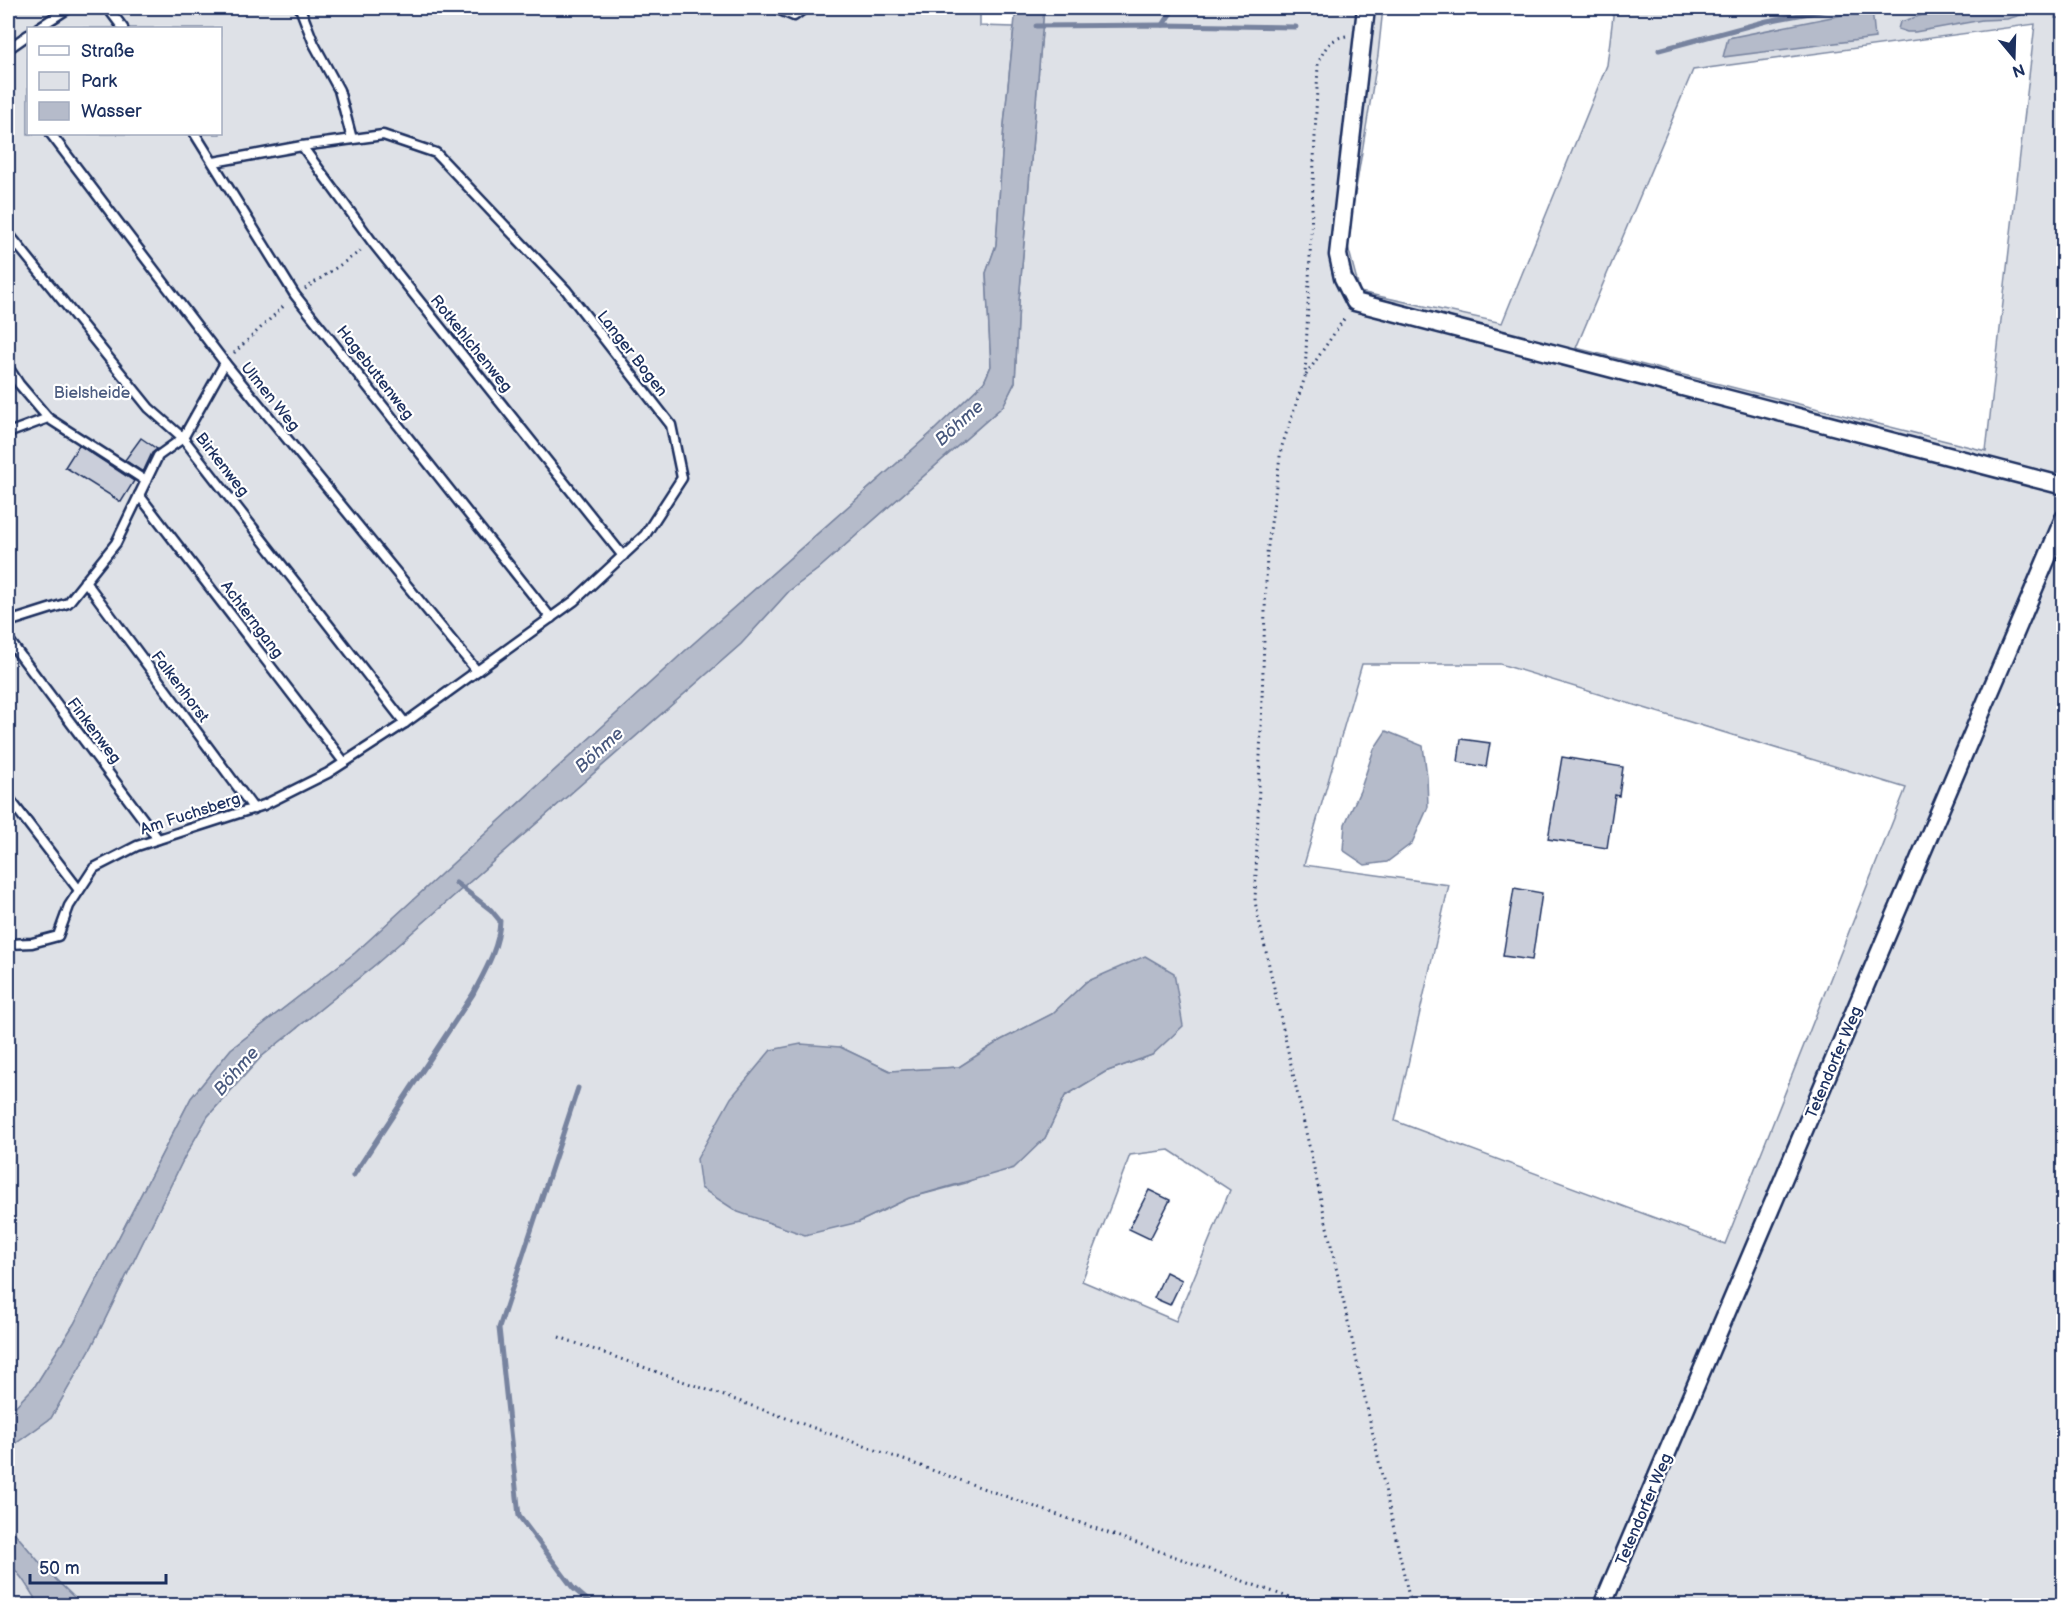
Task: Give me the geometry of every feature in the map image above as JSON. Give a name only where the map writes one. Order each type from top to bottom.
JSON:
[{"type":"street","points":[[1366,8],[1338,255],[1343,278],[1355,302],[2064,486]]},
{"type":"street","name":"Tetendorfer Weg","points":[[1602,1605],[2064,518]]},
{"type":"lane","points":[[108,8],[122,27]]},
{"type":"lane","points":[[300,8],[314,44],[339,90],[352,140]]},
{"type":"lane","points":[[775,8],[794,16],[805,8]]},
{"type":"lane","points":[[39,27],[65,9]]},
{"type":"lane","points":[[8,49],[27,36]]},
{"type":"lane","name":"Ulmen Weg","points":[[52,135],[225,363],[477,671]]},
{"type":"lane","name":"Hagebuttenweg","points":[[196,135],[295,295],[551,618]]},
{"type":"lane","name":"Langer Bogen","points":[[214,162],[302,146],[383,135],[435,153],[566,290],[671,425],[682,478],[645,535],[574,601],[405,723]]},
{"type":"lane","name":"Rotkehlchenweg","points":[[302,146],[373,243],[623,556]]},
{"type":"lane","name":"Birkenweg","points":[[8,233],[149,408],[183,438],[405,723]]},
{"type":"lane","points":[[8,622],[68,603],[116,543],[158,456],[183,438],[225,363]]},
{"type":"lane","points":[[8,367],[19,384],[48,418],[146,481]]},
{"type":"lane","points":[[8,433],[48,418]]},
{"type":"lane","name":"Achterngang","points":[[139,495],[344,762]]},
{"type":"lane","name":"Falkenhorst","points":[[85,581],[254,809]]},
{"type":"lane","name":"Finkenweg","points":[[8,639],[158,839]]},
{"type":"lane","name":"Am Fuchsberg","points":[[8,944],[32,943],[58,936],[69,906],[94,868],[137,846],[264,806],[344,762],[405,723]]},
{"type":"lane","points":[[8,797],[80,890]]},
{"type":"path","points":[[1305,377],[1318,64],[1324,48],[1332,40],[1344,36],[1362,40]]},
{"type":"path","points":[[1355,302],[1305,377],[1281,449],[1267,553],[1255,902],[1411,1605]]},
{"type":"path","points":[[559,1337],[1313,1605]]},
{"type":"green space","name":"Bielsheide","points":[[8,8],[980,8],[980,26],[1014,27],[1004,125],[996,245],[986,273],[991,366],[984,382],[930,434],[685,651],[355,953],[231,1049],[191,1098],[74,1324],[35,1386],[8,1414]]},
{"type":"green space","points":[[1044,8],[1383,8],[1378,55],[1347,243],[1360,292],[1502,323],[1607,65],[1614,8],[2057,8],[2055,18],[2064,18],[2063,1605],[82,1605],[44,1568],[8,1525],[8,1449],[51,1418],[92,1346],[184,1158],[208,1116],[261,1057],[376,964],[741,644],[789,591],[817,570],[1003,406],[1015,382],[1019,301]],"holes":[[[2035,24],[1986,451],[1576,348],[1693,70]],[[1362,664],[1500,664],[1906,788],[1725,1244],[1395,1121],[1449,885],[1304,865]],[[1086,982],[1152,1055],[1105,1072],[1065,1096],[1045,1138],[966,1183],[909,1198],[859,1222],[840,1047],[890,1071],[959,1067],[1001,1040],[1052,1014]],[[1169,1150],[1230,1190],[1176,1321],[1082,1281],[1130,1155]]]},
{"type":"green space","points":[[8,1563],[22,1577],[39,1605],[8,1605]]},
{"type":"water","name":"Böhme","points":[[1016,8],[1044,8],[1019,301],[1015,382],[1003,406],[817,570],[789,591],[741,644],[376,964],[261,1057],[208,1116],[184,1158],[92,1346],[51,1418],[8,1449],[8,1414],[35,1386],[74,1324],[191,1098],[231,1049],[355,953],[685,651],[930,434],[984,382],[991,366],[986,273],[996,245],[1004,125]]},
{"type":"water","points":[[1945,8],[2023,8],[2021,15],[2007,19],[1982,20],[1915,32],[1898,29],[1900,22]]},
{"type":"water","points":[[1872,9],[1875,38],[1723,57],[1728,38]]},
{"type":"water","points":[[1386,731],[1423,746],[1428,807],[1412,843],[1387,862],[1365,865],[1343,850],[1345,824],[1360,791],[1374,749]]},
{"type":"water","points":[[1145,956],[1174,973],[1183,1026],[1152,1055],[1105,1072],[1065,1096],[1045,1138],[1014,1168],[909,1198],[859,1222],[805,1235],[738,1212],[701,1188],[697,1159],[731,1098],[771,1050],[801,1044],[840,1047],[890,1071],[959,1067],[1001,1040],[1052,1014],[1086,982]]},
{"type":"water","points":[[8,1525],[44,1568],[82,1605],[39,1605],[8,1563]]},
{"type":"building","points":[[141,438],[157,449],[152,453],[143,472],[125,460]]},
{"type":"building","points":[[79,445],[134,481],[121,502],[65,467]]},
{"type":"building","points":[[1461,739],[1490,743],[1486,767],[1458,762]]},
{"type":"building","points":[[1562,757],[1623,767],[1619,796],[1615,795],[1607,848],[1548,839]]},
{"type":"building","points":[[1514,888],[1542,893],[1532,960],[1503,956]]},
{"type":"building","points":[[1149,1190],[1170,1200],[1150,1239],[1129,1229]]},
{"type":"building","points":[[1166,1272],[1182,1280],[1170,1305],[1154,1298]]},
{"type":"waterway","points":[[1163,25],[1174,8]]},
{"type":"waterway","points":[[1659,50],[1767,21],[1837,8]]},
{"type":"waterway","points":[[1036,26],[1296,27]]},
{"type":"waterway","points":[[353,1176],[473,994],[494,950],[500,921],[491,910],[456,883]]},
{"type":"waterway","points":[[578,1088],[499,1328],[519,1516],[573,1588],[594,1606]]}]
